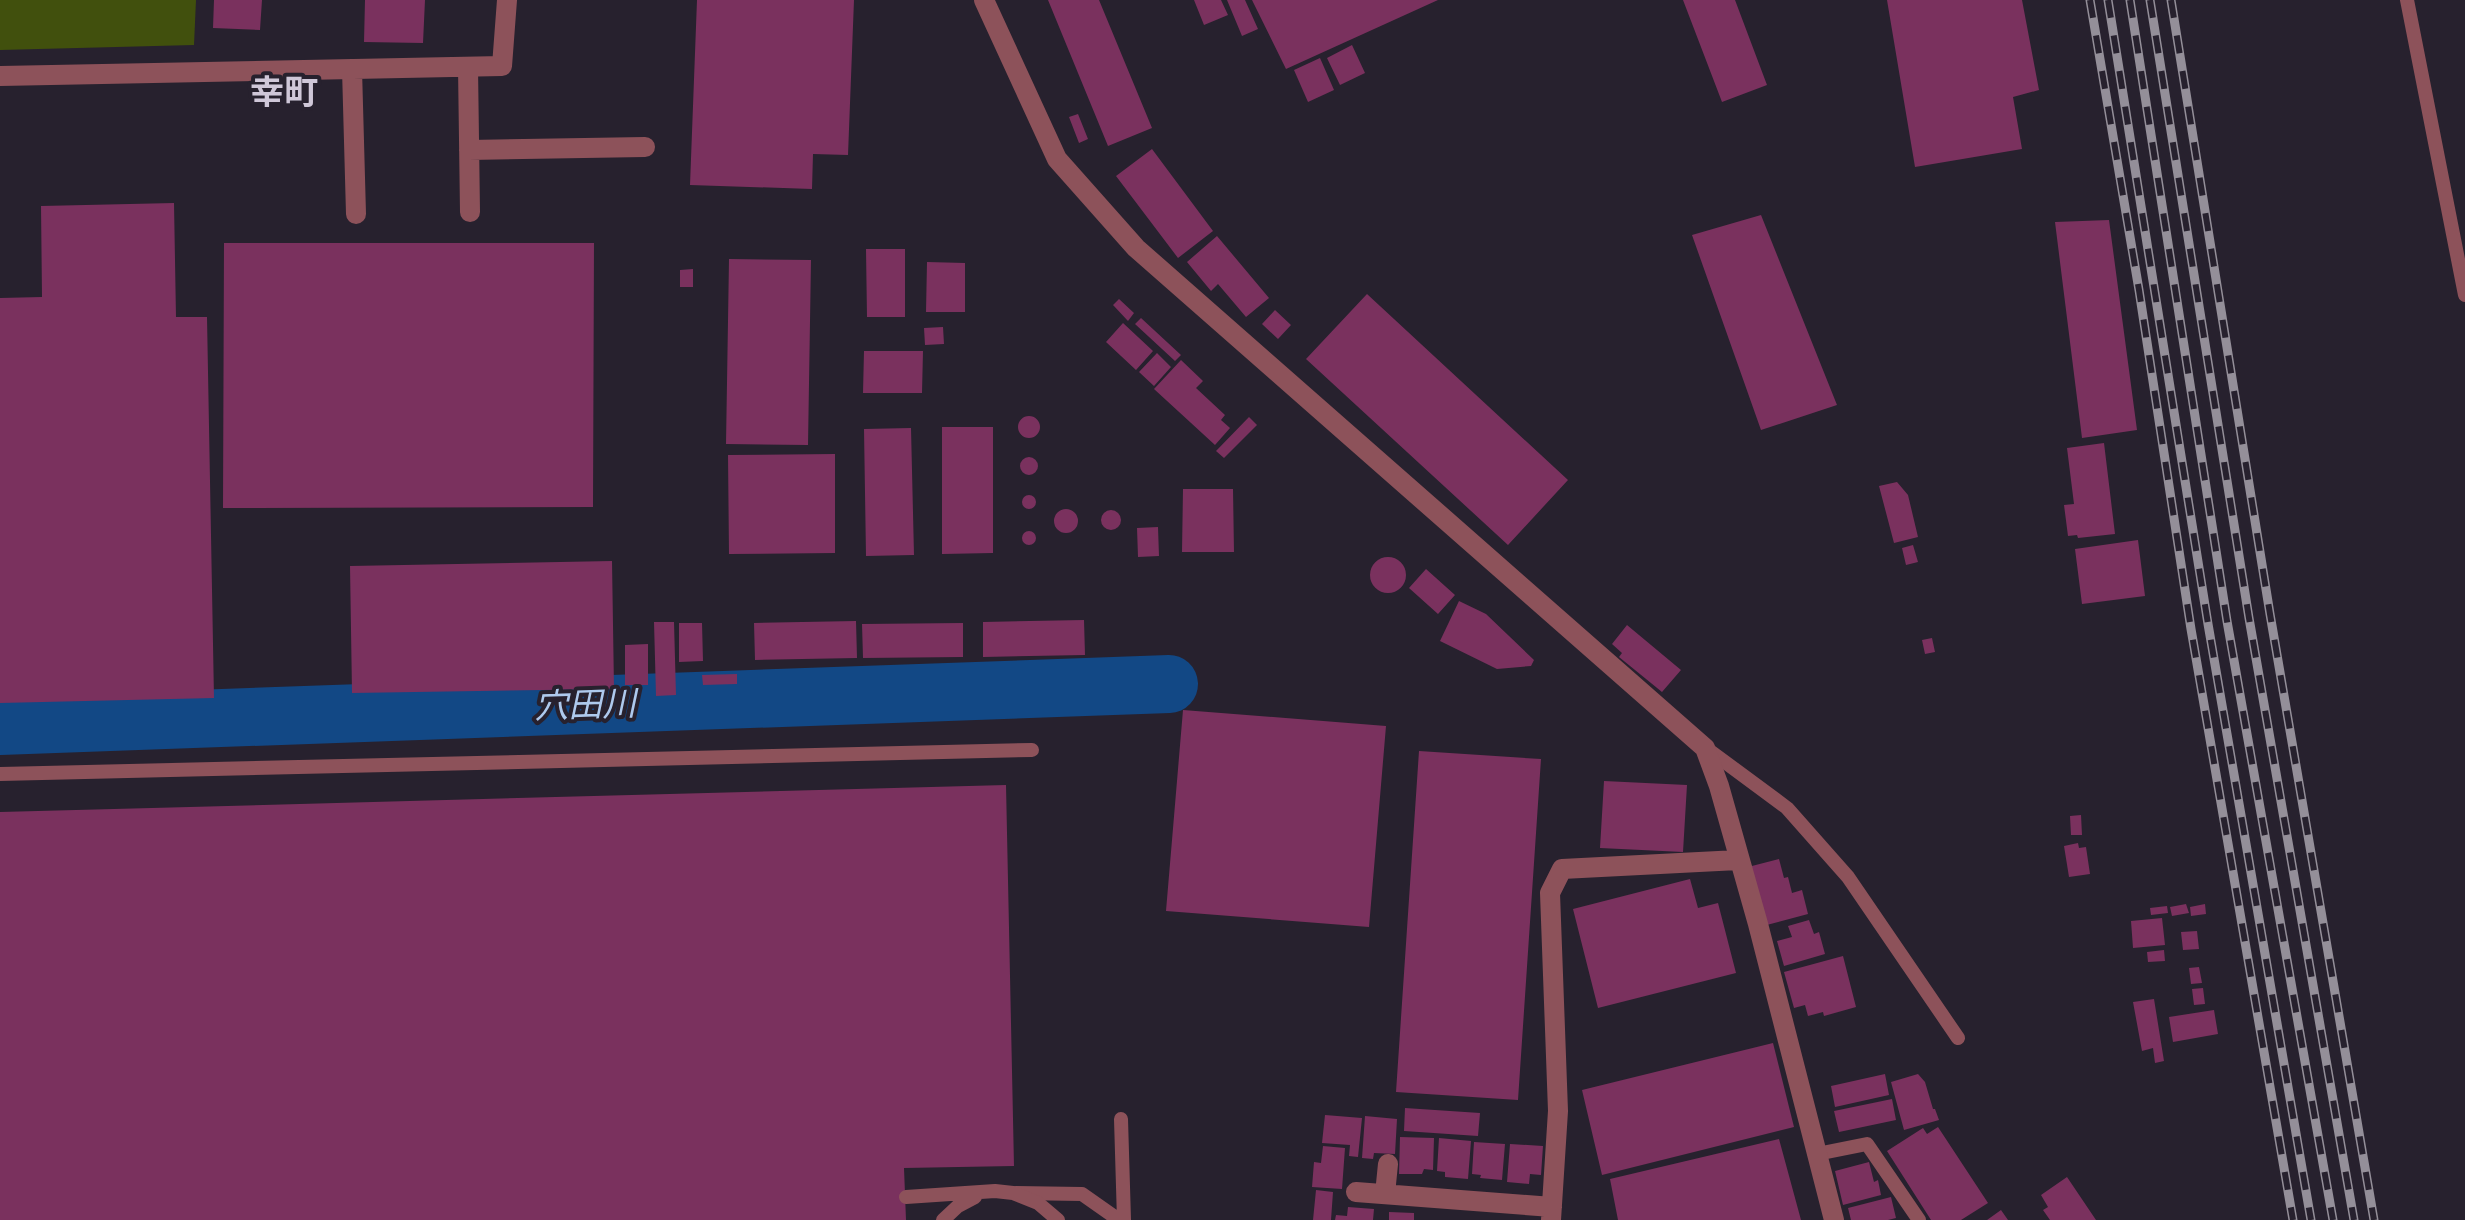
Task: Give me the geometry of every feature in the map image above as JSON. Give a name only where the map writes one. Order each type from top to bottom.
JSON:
[{"type":"street","points":[[0,76],[502,66],[507,0]]},
{"type":"street","points":[[984,0],[1057,159],[1136,248],[1705,748],[1719,786],[1758,924],[1834,1220]]},
{"type":"street","points":[[468,67],[470,212]]},
{"type":"street","points":[[352,69],[356,214]]},
{"type":"street","points":[[469,150],[645,147]]},
{"type":"street","points":[[1356,1192],[1552,1214],[1558,1111],[1550,893],[1562,869],[1738,860]]},
{"type":"street","points":[[1385,1194],[1388,1164]]},
{"type":"lane","points":[[2407,0],[2465,293]]},
{"type":"lane","points":[[1705,748],[1787,808],[1848,877],[1958,1038]]},
{"type":"lane","points":[[0,774],[1032,750]]},
{"type":"lane","points":[[1121,1119],[1121,1220]]},
{"type":"lane","points":[[1817,1154],[1867,1144],[1919,1220]]},
{"type":"lane","points":[[906,1197],[995,1191],[1013,1193],[1038,1203],[1060,1220]]},
{"type":"lane","points":[[944,1220],[958,1206],[999,1191],[1030,1196],[1042,1202],[1060,1220]]},
{"type":"lane","points":[[944,1220],[960,1206],[1001,1192],[1082,1194],[1121,1220]]},
{"type":"green space","points":[[0,0],[196,0],[194,45],[0,50]]},
{"type":"building","points":[[214,0],[262,0],[260,30],[213,28]]},
{"type":"building","points":[[365,0],[425,0],[423,43],[364,42]]},
{"type":"building","points":[[697,0],[854,0],[848,155],[813,154],[812,189],[690,185]]},
{"type":"building","points":[[1048,0],[1099,0],[1152,128],[1108,146]]},
{"type":"building","points":[[1194,0],[1221,0],[1228,15],[1204,25]]},
{"type":"building","points":[[1227,0],[1245,0],[1258,29],[1242,36]]},
{"type":"building","points":[[1252,0],[1438,0],[1286,69]]},
{"type":"building","points":[[1683,0],[1735,0],[1767,85],[1722,102]]},
{"type":"building","points":[[1887,0],[2022,0],[2039,90],[2013,97],[2022,149],[1915,167]]},
{"type":"building","points":[[1352,45],[1365,73],[1340,85],[1327,58]]},
{"type":"building","points":[[1320,58],[1334,90],[1308,102],[1294,70]]},
{"type":"building","points":[[1078,114],[1088,139],[1079,143],[1069,117]]},
{"type":"building","points":[[1152,149],[1213,231],[1178,258],[1116,176]]},
{"type":"building","points":[[174,203],[176,317],[207,317],[214,698],[0,703],[0,298],[42,297],[41,206]]},
{"type":"building","points":[[1761,215],[1837,405],[1761,430],[1692,235]]},
{"type":"building","points":[[2109,220],[2137,430],[2082,438],[2055,222]]},
{"type":"building","points":[[1217,236],[1269,298],[1246,317],[1218,284],[1211,291],[1187,262]]},
{"type":"building","points":[[224,243],[594,243],[593,507],[223,508]]},
{"type":"building","points":[[866,249],[905,249],[905,317],[867,317]]},
{"type":"building","points":[[729,259],[811,260],[808,445],[726,444]]},
{"type":"building","points":[[927,262],[965,263],[965,312],[926,312]]},
{"type":"building","points":[[693,269],[693,287],[680,287],[680,270]]},
{"type":"building","points":[[1367,294],[1568,480],[1508,545],[1306,359]]},
{"type":"building","points":[[1119,299],[1134,313],[1128,321],[1113,305]]},
{"type":"building","points":[[1275,310],[1291,325],[1278,339],[1262,324]]},
{"type":"building","points":[[1141,318],[1181,355],[1175,361],[1135,324]]},
{"type":"building","points":[[1123,323],[1153,351],[1136,370],[1106,342]]},
{"type":"building","points":[[943,327],[944,344],[925,345],[924,328]]},
{"type":"building","points":[[864,351],[923,351],[922,393],[863,393]]},
{"type":"building","points":[[1157,353],[1171,367],[1154,386],[1139,372]]},
{"type":"building","points":[[1181,360],[1203,381],[1196,388],[1225,415],[1221,420],[1230,428],[1215,445],[1154,389]]},
{"type":"building","points":[[1029,416],[1037,419],[1040,427],[1037,435],[1029,438],[1021,435],[1018,427],[1021,419]]},
{"type":"building","points":[[1249,417],[1257,425],[1224,458],[1216,451]]},
{"type":"building","points":[[942,427],[993,427],[993,553],[942,554]]},
{"type":"building","points":[[911,428],[914,555],[866,556],[864,429]]},
{"type":"building","points":[[2104,443],[2115,534],[2078,538],[2077,535],[2068,536],[2064,505],[2074,504],[2067,448]]},
{"type":"building","points":[[835,454],[835,553],[729,554],[728,455]]},
{"type":"building","points":[[1025,457],[1033,457],[1038,466],[1036,473],[1025,475],[1020,470],[1020,462]]},
{"type":"building","points":[[1897,482],[1908,495],[1918,537],[1894,543],[1879,486]]},
{"type":"building","points":[[1183,489],[1233,489],[1234,552],[1182,552]]},
{"type":"building","points":[[1029,495],[1036,502],[1029,509],[1022,502]]},
{"type":"building","points":[[1066,509],[1077,516],[1078,521],[1071,532],[1066,533],[1055,526],[1054,521],[1061,510]]},
{"type":"building","points":[[1111,510],[1118,513],[1121,520],[1118,527],[1111,530],[1104,527],[1101,520],[1104,513]]},
{"type":"building","points":[[1158,527],[1159,556],[1138,557],[1137,528]]},
{"type":"building","points":[[1029,531],[1036,538],[1029,545],[1022,538]]},
{"type":"building","points":[[2138,540],[2145,596],[2082,604],[2075,549]]},
{"type":"building","points":[[1913,545],[1918,562],[1906,565],[1902,548]]},
{"type":"building","points":[[1388,557],[1401,562],[1406,575],[1401,588],[1388,593],[1375,588],[1370,575],[1375,562]]},
{"type":"building","points":[[612,561],[614,689],[352,693],[350,566]]},
{"type":"building","points":[[1426,569],[1455,595],[1438,614],[1409,588]]},
{"type":"building","points":[[1459,601],[1486,614],[1534,660],[1531,666],[1497,669],[1440,641]]},
{"type":"building","points":[[1084,620],[1085,655],[983,657],[983,622]]},
{"type":"building","points":[[856,621],[857,658],[755,660],[754,623]]},
{"type":"building","points":[[654,622],[674,622],[676,695],[656,696]]},
{"type":"building","points":[[679,623],[702,623],[703,661],[679,662]]},
{"type":"building","points":[[963,623],[963,657],[863,658],[862,624]]},
{"type":"building","points":[[1627,625],[1681,670],[1662,692],[1619,657],[1622,653],[1612,644]]},
{"type":"building","points":[[1932,638],[1935,652],[1925,654],[1922,640]]},
{"type":"building","points":[[648,644],[648,685],[625,685],[625,645]]},
{"type":"building","points":[[737,674],[737,684],[703,685],[702,675]]},
{"type":"building","points":[[1183,710],[1386,726],[1369,927],[1166,911]]},
{"type":"building","points":[[1419,751],[1541,759],[1518,1100],[1396,1092]]},
{"type":"building","points":[[1604,781],[1687,785],[1683,852],[1600,848]]},
{"type":"building","points":[[1006,785],[1014,1166],[904,1168],[906,1220],[0,1220],[0,812]]},
{"type":"building","points":[[2081,815],[2082,835],[2071,835],[2070,816]]},
{"type":"building","points":[[2078,843],[2079,848],[2086,847],[2090,874],[2069,877],[2064,846]]},
{"type":"building","points":[[1779,859],[1792,893],[1802,890],[1808,914],[1763,926],[1748,867]]},
{"type":"building","points":[[1690,879],[1698,908],[1718,903],[1736,973],[1598,1008],[1573,909]]},
{"type":"building","points":[[2186,904],[2189,913],[2172,916],[2170,907]]},
{"type":"building","points":[[2205,904],[2206,914],[2191,916],[2190,907]]},
{"type":"building","points":[[2167,906],[2168,913],[2151,915],[2150,908]]},
{"type":"building","points":[[2162,918],[2165,945],[2133,948],[2131,921]]},
{"type":"building","points":[[1809,920],[1814,934],[1819,932],[1825,954],[1784,966],[1777,941],[1792,937],[1788,926]]},
{"type":"building","points":[[2197,931],[2199,949],[2183,950],[2181,932]]},
{"type":"building","points":[[2164,950],[2165,961],[2148,962],[2147,952]]},
{"type":"building","points":[[1843,956],[1856,1007],[1824,1016],[1823,1012],[1808,1016],[1805,1005],[1794,1008],[1784,972]]},
{"type":"building","points":[[2199,967],[2202,983],[2191,984],[2189,968]]},
{"type":"building","points":[[2203,988],[2205,1004],[2194,1005],[2192,989]]},
{"type":"building","points":[[2154,999],[2164,1061],[2155,1063],[2153,1048],[2142,1051],[2133,1002]]},
{"type":"building","points":[[2214,1010],[2218,1034],[2173,1042],[2169,1017]]},
{"type":"building","points":[[1773,1043],[1794,1127],[1602,1175],[1582,1090]]},
{"type":"building","points":[[1885,1074],[1889,1095],[1835,1107],[1831,1086]]},
{"type":"building","points":[[1918,1074],[1925,1082],[1939,1120],[1904,1130],[1891,1082]]},
{"type":"building","points":[[1892,1099],[1896,1120],[1839,1132],[1834,1111]]},
{"type":"building","points":[[1405,1108],[1480,1113],[1478,1136],[1404,1131]]},
{"type":"building","points":[[1325,1115],[1362,1118],[1358,1157],[1349,1156],[1350,1145],[1322,1143]]},
{"type":"building","points":[[1365,1116],[1397,1119],[1395,1154],[1374,1153],[1373,1159],[1362,1158]]},
{"type":"building","points":[[1938,1127],[1988,1203],[1961,1220],[1931,1220],[1887,1151],[1923,1128],[1927,1134]]},
{"type":"building","points":[[1400,1137],[1434,1138],[1433,1170],[1424,1169],[1422,1174],[1399,1174]]},
{"type":"building","points":[[1439,1138],[1471,1141],[1468,1179],[1445,1177],[1445,1172],[1437,1171]]},
{"type":"building","points":[[1779,1139],[1801,1220],[1618,1220],[1610,1179]]},
{"type":"building","points":[[1474,1142],[1505,1144],[1502,1180],[1472,1174]]},
{"type":"building","points":[[1510,1144],[1543,1146],[1541,1175],[1530,1174],[1529,1184],[1507,1182]]},
{"type":"building","points":[[1323,1146],[1345,1148],[1342,1189],[1312,1187],[1314,1162],[1321,1163]]},
{"type":"building","points":[[1869,1162],[1881,1195],[1843,1205],[1835,1171]]},
{"type":"building","points":[[2067,1177],[2096,1220],[2050,1220],[2043,1210],[2048,1207],[2041,1195]]},
{"type":"building","points":[[1316,1190],[1333,1192],[1331,1220],[1313,1220]]},
{"type":"building","points":[[1891,1197],[1896,1218],[1851,1220],[1848,1208]]},
{"type":"building","points":[[1348,1207],[1374,1209],[1373,1220],[1335,1220],[1336,1215],[1347,1216]]},
{"type":"building","points":[[2001,1210],[2008,1220],[1987,1220]]},
{"type":"building","points":[[1389,1212],[1414,1213],[1414,1220],[1389,1220]]},
{"type":"waterway","name":"穴田川","points":[[0,726],[1169,684]]},
{"type":"railway","points":[[2090,0],[2139,290],[2191,629],[2293,1220]]},
{"type":"railway","points":[[2108,0],[2208,624],[2311,1220]]},
{"type":"railway","points":[[2130,0],[2227,621],[2333,1220]]},
{"type":"railway","points":[[2150,0],[2249,618],[2354,1220]]},
{"type":"railway","points":[[2171,0],[2270,614],[2374,1220]]},
{"type":"district","name":"幸町","points":[[284,92]]}]
